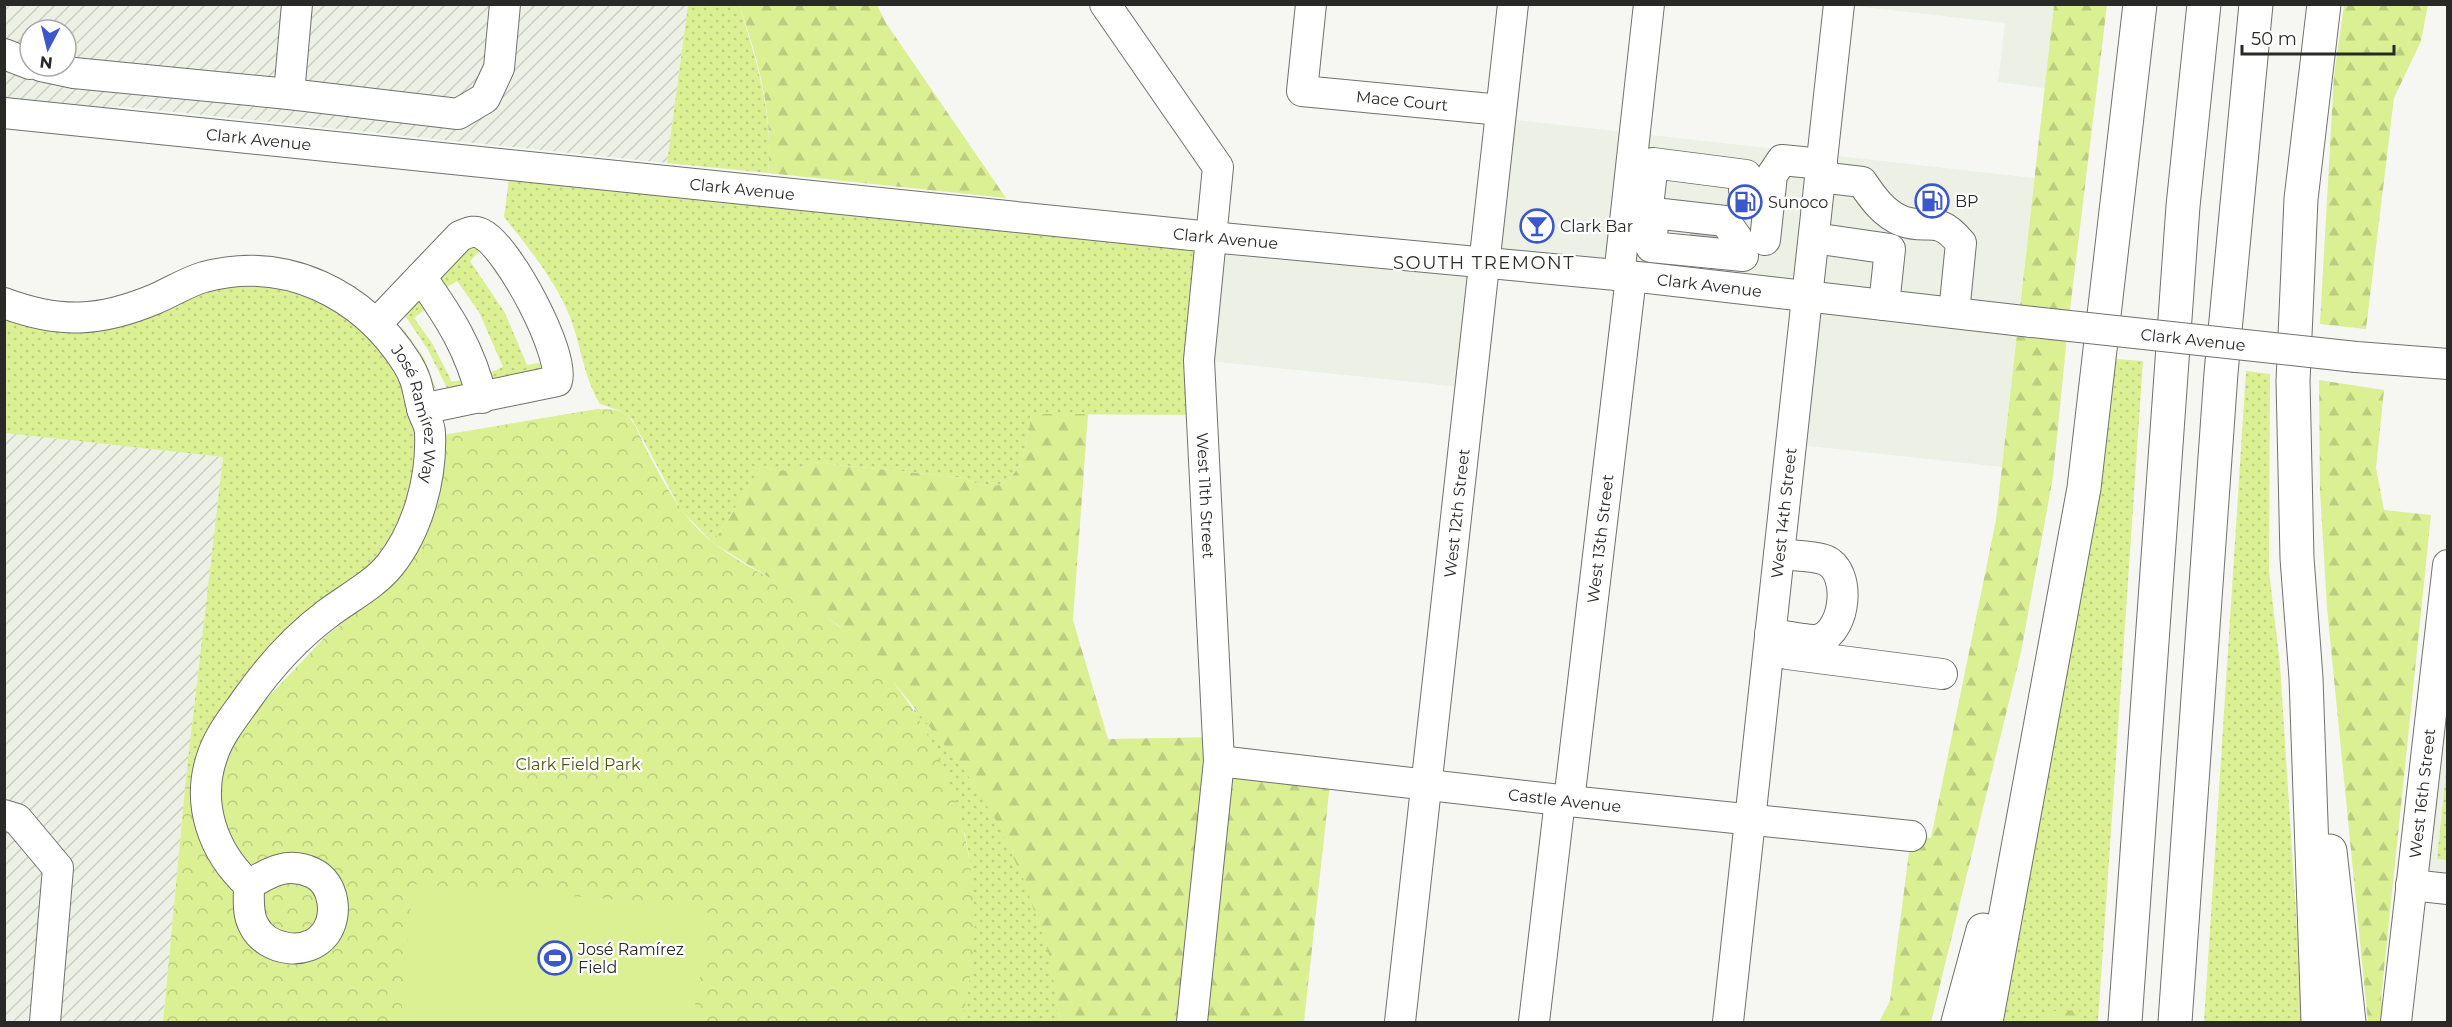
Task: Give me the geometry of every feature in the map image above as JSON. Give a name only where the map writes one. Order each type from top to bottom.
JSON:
[{"type":"highway","points":[[1986,1023],[2084,488],[2140,4]]},
{"type":"highway","points":[[2125,1023],[2183,206],[2205,4]]},
{"type":"highway","points":[[2175,1023],[2223,350],[2256,4]]},
{"type":"highway","points":[[2318,1023],[2306,678],[2297,558],[2293,381],[2301,199],[2324,4]]},
{"type":"highway","points":[[2306,678],[2331,862],[2349,1023]]},
{"type":"highway","points":[[1958,1023],[2045,705]]},
{"type":"street","points":[[289,94],[297,4]]},
{"type":"street","points":[[78,73],[289,94],[458,114],[485,98],[500,68],[506,4]]},
{"type":"street","name":"West 11th Street","points":[[1105,4],[1218,167],[1199,360],[1219,760],[1192,1023]]},
{"type":"street","name":"Mace Court","points":[[1311,4],[1302,91],[1501,110]]},
{"type":"street","name":"West 12th Street","points":[[1400,1023],[1513,4]]},
{"type":"street","name":"West 13th Street","points":[[1534,1023],[1633,277],[1649,4]]},
{"type":"street","name":"West 14th Street","points":[[1728,1023],[1839,4]]},
{"type":"street","name":"Clark Avenue","points":[[4,113],[1211,237],[1633,277],[2356,357],[2448,364]]},
{"type":"street","points":[[1734,232],[1772,175],[1776,165],[1782,160],[1862,182],[1876,203],[1890,249],[1884,304]]},
{"type":"street","points":[[1633,277],[1652,230],[1648,206],[1653,164],[1746,175],[1734,232],[1739,288]]},
{"type":"street","points":[[1876,203],[1902,221],[1929,223],[1949,228],[1961,243],[1954,313]]},
{"type":"street","points":[[1652,230],[1734,232],[1890,249]]},
{"type":"street","points":[[1652,230],[1734,232]]},
{"type":"street","points":[[377,323],[460,236],[471,231],[483,234],[498,249],[538,311],[555,353],[559,374],[557,381],[422,409]]},
{"type":"street","name":"José Ramírez Way","points":[[4,303],[48,318],[76,320],[134,307],[203,278],[234,272],[266,272],[315,283],[343,298],[377,323],[409,366],[420,388],[422,409],[430,432],[427,474],[417,518],[407,538],[390,565],[377,578],[327,614],[288,648],[264,675],[224,730],[213,754],[206,778],[209,825],[221,854],[249,885]]},
{"type":"street","points":[[422,278],[456,326],[470,356],[483,398]]},
{"type":"street","points":[[1769,643],[1819,639],[1832,632],[1838,620],[1842,594],[1841,580],[1835,569],[1825,560],[1779,554]]},
{"type":"street","name":"West 16th Street","points":[[2396,1022],[2448,565]]},
{"type":"street","points":[[1769,643],[1942,674]]},
{"type":"street","name":"Castle Avenue","points":[[1219,760],[1427,785],[1911,836]]},
{"type":"street","points":[[4,815],[17,819],[58,868],[45,1023]]},
{"type":"street","points":[[2411,885],[2448,889]]},
{"type":"shaded area","points":[[4,5],[688,5],[667,163],[117,106],[115,123],[5,113]]},
{"type":"shaded area","points":[[1846,5],[2054,5],[2045,88],[1998,82],[2005,23]]},
{"type":"shaded area","points":[[1500,118],[2034,178],[2002,467],[1790,444],[1807,295],[1485,263],[1471,388],[1199,360],[1211,237],[1484,263]]},
{"type":"shaded area","points":[[5,433],[223,457],[186,777],[163,1022],[5,1022]]},
{"type":"shaded area","points":[[2447,564],[2447,889],[2411,885]]},
{"type":"green space","points":[[688,5],[739,5],[757,67],[766,109],[768,173],[667,163]]},
{"type":"green space","points":[[739,5],[877,5],[886,23],[1006,198],[768,173],[769,130],[763,88]]},
{"type":"green space","points":[[2054,5],[2107,5],[2068,326],[2053,477],[2021,652],[1931,1022],[1879,1022],[1890,1001],[1911,836],[1931,838],[1996,520]]},
{"type":"green space","points":[[2344,5],[2428,5],[2421,41],[2394,98],[2366,329],[2320,324],[2334,75]]},
{"type":"green space","points":[[511,164],[1211,237],[1202,415],[1031,414],[1022,459],[1016,471],[1007,481],[996,486],[982,485],[965,478],[812,462],[800,469],[788,471],[775,470],[762,465],[713,543],[681,510],[632,419],[621,411],[600,404],[586,373],[574,328],[564,303],[541,265],[504,217]]},
{"type":"green space","points":[[470,242],[481,250],[470,261],[505,313],[527,365],[544,362],[547,371],[493,384],[489,373],[503,367],[479,312],[457,281],[444,289],[437,278]]},
{"type":"green space","points":[[263,286],[313,296],[361,327],[395,367],[412,405],[417,442],[416,470],[397,528],[363,575],[192,781],[186,777],[223,457],[5,433],[5,318],[49,331],[112,329],[202,293],[231,287]]},
{"type":"green space","points":[[420,299],[427,308],[414,318],[432,343],[452,382],[467,379],[470,383],[449,392],[428,350],[404,314]]},
{"type":"green space","points":[[401,326],[424,358],[436,389],[432,385]]},
{"type":"green space","points":[[2116,359],[2143,361],[2098,1022],[1998,1022],[2096,505]]},
{"type":"green space","points":[[2246,371],[2270,374],[2269,571],[2280,665],[2303,1022],[2204,1022]]},
{"type":"green space","points":[[2319,380],[2384,390],[2376,468],[2384,510],[2431,515],[2381,999],[2388,1022],[2368,1022],[2327,608],[2320,492]]},
{"type":"green space","name":"Clark Field Park","points":[[597,409],[621,411],[632,420],[675,500],[707,538],[731,556],[802,598],[837,625],[891,678],[913,709],[947,777],[968,850],[975,921],[971,972],[962,1022],[163,1022],[186,777],[213,784],[253,713],[326,636],[392,584],[424,538],[433,514],[443,435]]},
{"type":"green space","points":[[1031,414],[1088,414],[1073,620],[1108,739],[1218,737],[1220,761],[1331,774],[1304,1022],[1060,1022],[1049,954],[1023,878],[997,822],[963,768],[896,685],[839,626],[797,595],[713,543],[762,465],[775,470],[788,471],[800,469],[812,462],[965,478],[982,485],[996,486],[1007,481],[1016,471],[1022,459]]},
{"type":"green space","points":[[913,708],[936,731],[978,789],[1014,856],[1029,890],[1050,954],[1060,1022],[962,1022],[972,962],[973,888],[969,857],[965,834]]},
{"type":"green space","points":[[2447,763],[2448,860],[2437,859]]},
{"type":"green space","name":"José Ramírez Field","points":[[413,884],[689,905],[711,914],[692,1022],[406,1022],[401,1002]]},
{"type":"green space","points":[[2079,1010],[2082,1022],[2040,1022],[2052,1011]]},
{"type":"tunnel","points":[[1740,215],[1744,189]]},
{"type":"tunnel","points":[[1690,233],[1716,235]]},
{"type":"place","name":"BP","points":[[1932,201]]},
{"type":"place","name":"Sunoco","points":[[1745,202]]},
{"type":"place","name":"Clark Bar","points":[[1537,226]]},
{"type":"place","name":"José Ramírez Field","points":[[555,958]]},
{"type":"district","name":"SOUTH TREMONT","points":[[1484,263]]}]
